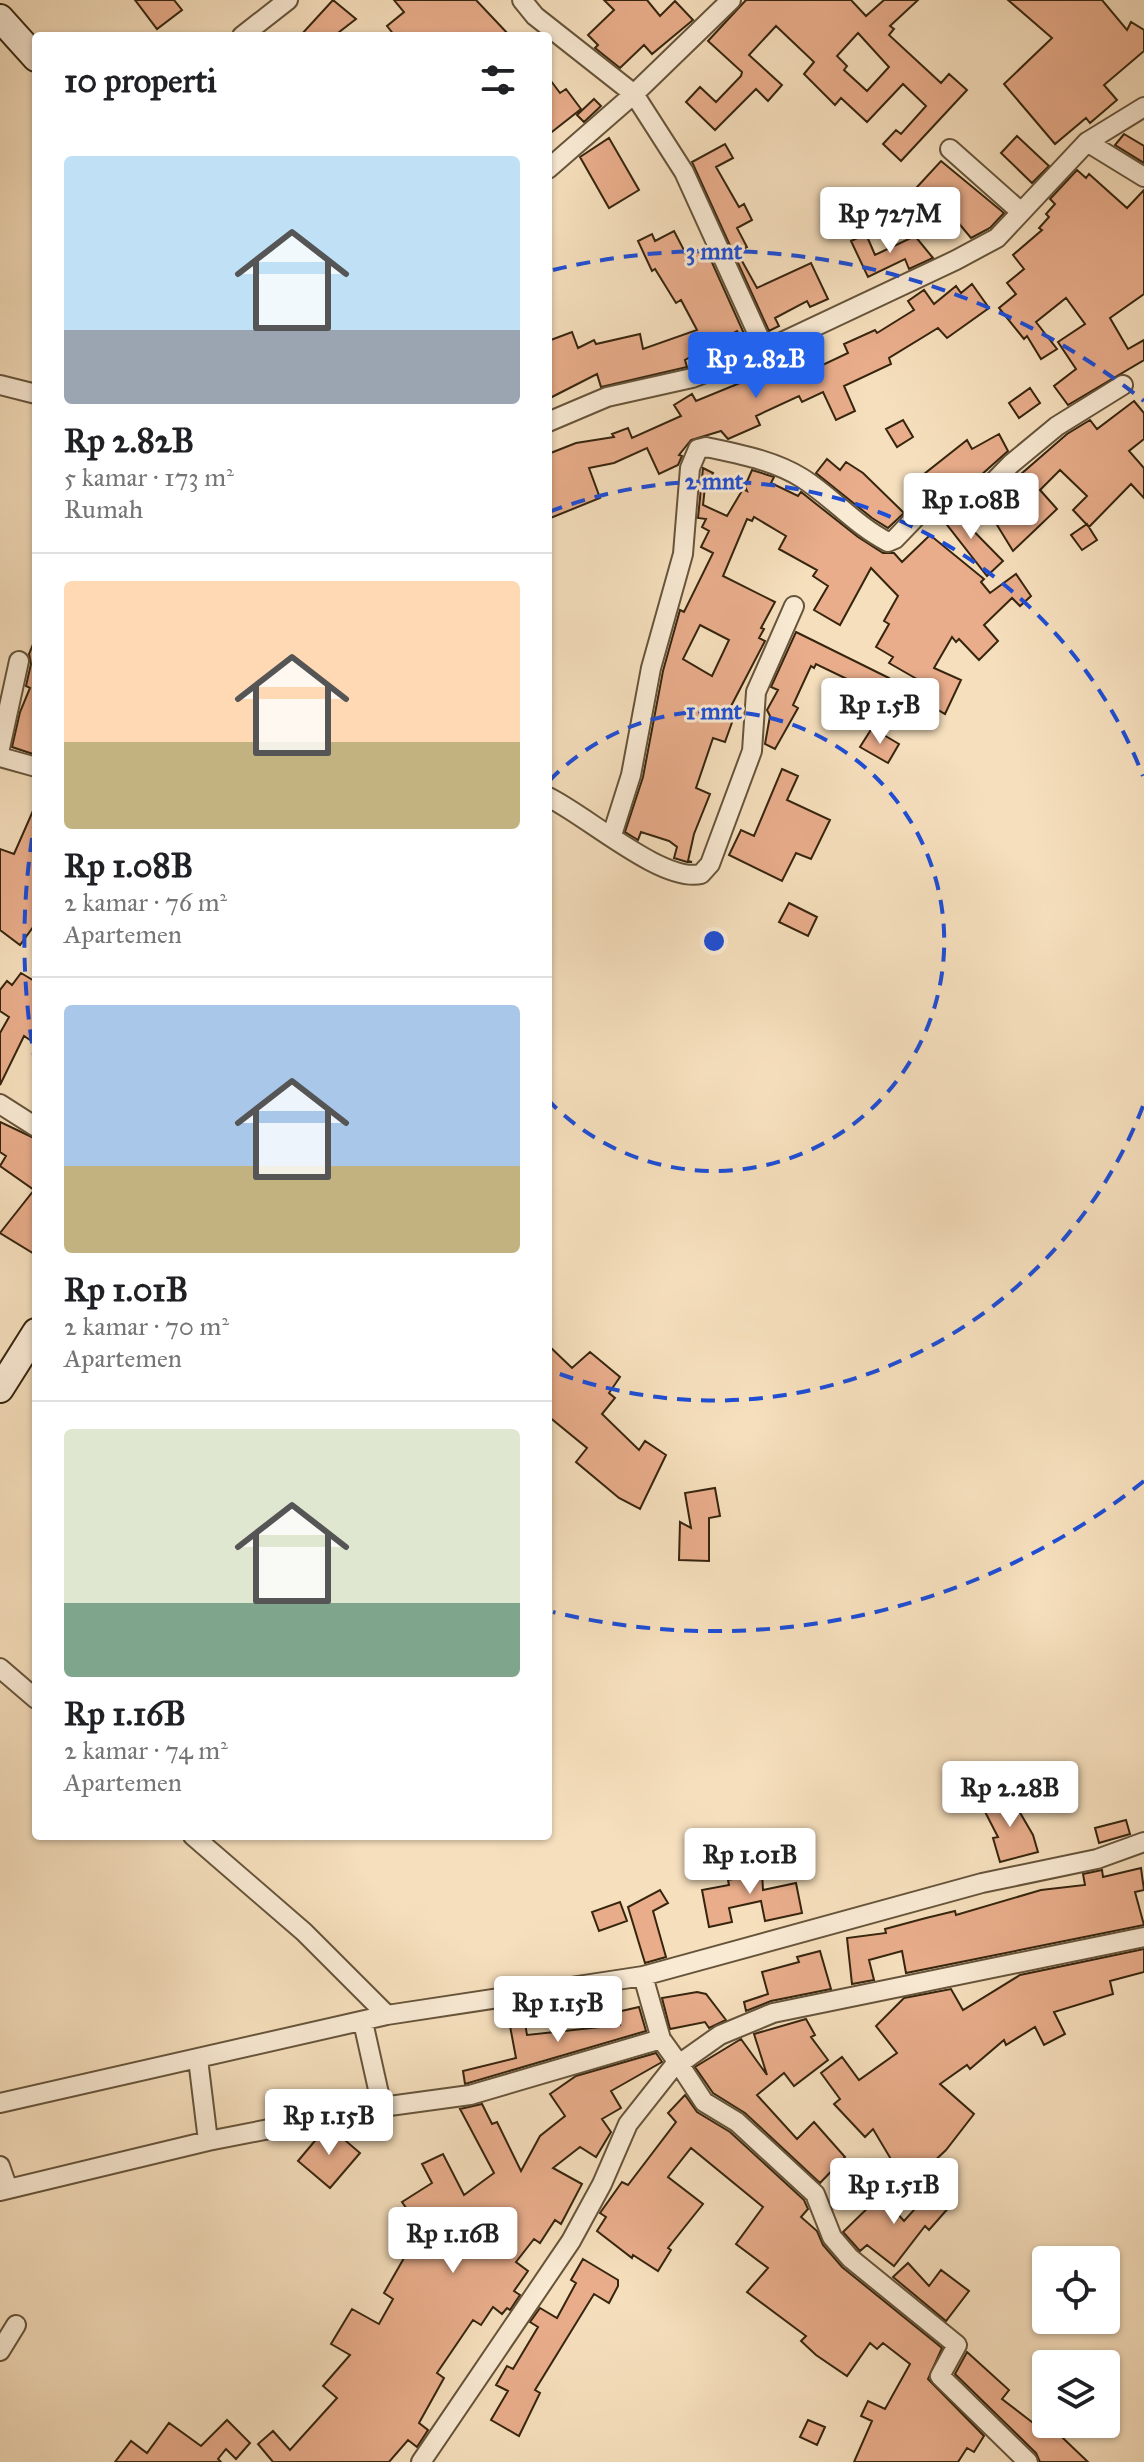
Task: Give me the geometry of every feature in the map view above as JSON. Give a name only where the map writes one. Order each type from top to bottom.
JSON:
[{"type":"main road","points":[[0,18],[32,54]]},
{"type":"main road","points":[[0,1389],[32,1338]]},
{"type":"street","points":[[247,32],[288,0]]},
{"type":"street","points":[[522,0],[535,16],[634,94],[684,172],[765,350]]},
{"type":"street","points":[[552,166],[634,94],[731,0]]},
{"type":"street","points":[[552,420],[607,397],[692,378],[765,350],[956,260],[997,238],[1087,142],[1144,107]]},
{"type":"street","points":[[1087,142],[1144,177]]},
{"type":"street","points":[[950,149],[1021,212]]},
{"type":"street","points":[[0,385],[32,393]]},
{"type":"street","points":[[612,835],[631,775],[651,668],[683,554],[690,468],[693,454],[698,449],[706,447],[757,458],[792,473],[888,542],[895,539],[943,489],[955,490],[975,501],[1011,464],[1057,426],[1123,385]]},
{"type":"street","points":[[552,799],[684,877],[701,874],[710,864],[752,751],[756,692],[794,606]]},
{"type":"street","points":[[0,748],[19,661]]},
{"type":"street","points":[[0,757],[32,766]]},
{"type":"street","points":[[0,1104],[32,1124]]},
{"type":"street","points":[[0,1668],[32,1696]]},
{"type":"street","points":[[198,1840],[304,1932],[387,2015]]},
{"type":"street","points":[[0,2103],[387,2015],[643,1976],[982,1883],[1097,1859],[1144,1842]]},
{"type":"street","points":[[421,2462],[571,2241],[602,2184],[628,2124],[678,2063],[720,2035],[773,2013],[1144,1937]]},
{"type":"street","points":[[643,1976],[661,2039],[704,2102],[737,2122],[815,2194],[832,2237],[850,2258],[957,2345],[940,2376],[1028,2462]]},
{"type":"street","points":[[363,2022],[382,2107]]},
{"type":"street","points":[[0,2166],[4,2190],[208,2141],[382,2107],[470,2095],[661,2039]]},
{"type":"street","points":[[198,2059],[208,2141]]},
{"type":"street","points":[[0,2351],[16,2325]]},
{"type":"building","points":[[135,0],[174,0],[182,10],[157,29]]},
{"type":"building","points":[[333,0],[356,19],[339,32],[304,32]]},
{"type":"building","points":[[394,0],[476,0],[506,32],[392,32],[387,26],[404,12]]},
{"type":"building","points":[[604,0],[647,0],[660,16],[675,1],[693,20],[652,54],[644,45],[620,68],[595,48],[598,45],[588,35],[614,10]]},
{"type":"building","points":[[746,0],[851,0],[866,16],[884,0],[918,0],[890,26],[894,29],[889,35],[941,83],[949,74],[967,90],[901,161],[883,144],[896,130],[901,134],[926,106],[903,84],[867,122],[841,98],[835,105],[804,74],[814,62],[776,26],[749,55],[782,85],[768,101],[756,89],[715,130],[686,102],[700,87],[716,102],[742,72],[708,41]],"holes":[[[858,33],[889,67],[867,91],[844,70],[847,66],[837,56]]]},
{"type":"building","points":[[1008,0],[1102,0],[1127,30],[1131,22],[1144,30],[1144,51],[1104,85],[1117,100],[1090,123],[1086,118],[1055,144],[1004,84],[1052,38]]},
{"type":"building","points":[[552,82],[560,93],[566,89],[581,109],[552,132]]},
{"type":"building","points":[[594,99],[601,106],[584,122],[577,115]]},
{"type":"building","points":[[1124,134],[1144,146],[1144,163],[1115,145]]},
{"type":"building","points":[[1017,136],[1049,166],[1032,183],[1001,153]]},
{"type":"building","points":[[609,138],[639,190],[609,208],[580,157]]},
{"type":"building","points":[[725,144],[733,158],[716,167],[739,207],[744,204],[752,220],[737,228],[747,247],[737,252],[757,288],[811,263],[828,299],[810,307],[807,301],[775,318],[779,326],[769,331],[692,162]]},
{"type":"building","points":[[941,161],[1004,213],[990,228],[971,238],[941,202],[924,215],[906,199]]},
{"type":"building","points":[[1077,170],[1086,178],[1089,174],[1127,208],[1144,190],[1144,294],[1110,318],[1128,349],[1144,340],[1144,360],[1068,405],[1054,386],[1076,369],[1058,342],[1085,324],[1066,298],[1036,322],[1057,349],[1041,359],[1027,336],[1024,339],[999,308],[1016,294],[1007,283],[1024,269],[1013,255],[1042,230],[1039,228],[1049,217],[1046,214],[1055,204],[1050,199]]},
{"type":"building","points":[[674,231],[687,256],[705,247],[746,338],[742,340],[737,331],[685,360],[687,367],[601,387],[597,374],[552,397],[552,340],[572,332],[578,348],[594,340],[596,344],[640,334],[643,349],[697,330],[681,300],[676,303],[655,269],[652,271],[638,241],[652,234],[655,241]]},
{"type":"building","points":[[866,234],[875,255],[915,236],[933,258],[909,269],[905,259],[868,277],[851,241]]},
{"type":"building","points":[[972,284],[989,308],[947,338],[938,328],[889,358],[891,364],[844,386],[855,411],[836,420],[823,392],[802,402],[799,396],[756,416],[760,425],[728,439],[721,431],[691,440],[679,455],[682,456],[678,465],[659,474],[647,448],[614,463],[589,468],[600,498],[552,517],[552,452],[576,443],[614,437],[612,434],[628,428],[632,438],[681,416],[674,405],[692,394],[696,401],[779,367],[783,375],[805,365],[808,372],[848,353],[844,344],[875,330],[877,333],[914,310],[908,301],[924,290],[934,304],[956,286],[961,293]]},
{"type":"building","points":[[1030,388],[1040,403],[1019,418],[1009,403]]},
{"type":"building","points":[[1134,401],[1144,413],[1144,439],[1129,451],[1144,468],[1144,498],[1131,484],[1089,527],[1073,510],[1087,496],[1060,470],[1040,490],[1057,509],[1013,551],[989,512],[1010,491],[1006,487],[1067,434],[1090,420],[1097,429]]},
{"type":"building","points":[[903,420],[913,437],[897,447],[886,429]]},
{"type":"building","points":[[999,434],[1008,451],[971,484],[957,478],[939,478],[922,493],[914,482],[967,440],[972,449]]},
{"type":"building","points":[[827,459],[840,470],[846,462],[863,473],[904,513],[888,528],[872,518],[816,473]]},
{"type":"building","points":[[703,468],[713,473],[705,487],[703,505],[727,516],[743,489],[747,491],[745,486],[752,470],[774,477],[771,483],[798,496],[801,492],[858,537],[883,553],[894,553],[902,562],[930,535],[984,579],[981,582],[990,593],[1016,574],[1031,596],[1020,606],[1012,598],[984,625],[998,641],[979,660],[959,639],[956,642],[952,637],[934,668],[961,680],[945,714],[938,710],[929,727],[910,716],[929,686],[889,663],[893,657],[876,647],[889,624],[884,621],[898,596],[871,568],[840,625],[814,610],[828,586],[813,576],[817,570],[779,549],[786,536],[754,517],[752,521],[747,519],[723,576],[775,602],[761,628],[764,629],[759,638],[765,641],[728,712],[735,714],[725,742],[713,738],[696,788],[710,794],[694,834],[688,861],[692,862],[687,862],[674,858],[677,847],[669,841],[641,832],[638,840],[625,832],[643,777],[663,671],[680,610],[684,612],[713,553],[701,547],[709,531],[702,527],[706,519],[698,518]],"holes":[[[700,625],[729,640],[712,676],[683,659]]]},
{"type":"building","points":[[946,503],[1003,561],[987,576],[937,512]]},
{"type":"building","points":[[1087,524],[1097,540],[1082,550],[1071,535]]},
{"type":"building","points":[[796,632],[889,678],[870,714],[838,696],[847,679],[816,664],[814,668],[811,666],[793,705],[798,708],[775,749],[765,744],[770,716],[767,710],[778,690],[771,687]]},
{"type":"building","points":[[32,647],[32,754],[12,747],[20,712],[30,688],[26,686],[31,664],[29,654]]},
{"type":"building","points":[[872,728],[899,744],[888,763],[860,747]]},
{"type":"building","points":[[782,769],[798,776],[787,800],[830,820],[811,859],[796,853],[782,881],[729,855],[741,830],[754,836]]},
{"type":"building","points":[[32,813],[32,928],[20,945],[0,930],[0,849],[14,854]]},
{"type":"building","points":[[789,903],[817,917],[808,936],[779,922]]},
{"type":"building","points":[[21,973],[32,980],[32,1041],[24,1036],[0,1085],[0,1033],[9,1017],[0,1011],[0,990],[7,981],[12,985]]},
{"type":"building","points":[[0,1122],[32,1137],[32,1189],[0,1166],[6,1156],[0,1152]]},
{"type":"building","points":[[32,1193],[32,1253],[0,1233]]},
{"type":"building","points":[[552,1349],[572,1368],[590,1352],[620,1377],[609,1393],[615,1398],[602,1414],[639,1450],[645,1441],[666,1455],[640,1509],[619,1498],[576,1462],[587,1448],[552,1419]]},
{"type":"building","points":[[715,1488],[720,1516],[709,1518],[709,1561],[679,1560],[680,1522],[691,1528],[685,1493]]},
{"type":"building","points":[[1008,1792],[1033,1835],[1038,1852],[1000,1862],[993,1838],[998,1837],[982,1806]]},
{"type":"building","points":[[1126,1820],[1130,1834],[1099,1843],[1095,1828]]},
{"type":"building","points":[[754,1855],[756,1873],[762,1873],[763,1890],[796,1883],[802,1913],[765,1921],[761,1901],[729,1908],[732,1922],[709,1927],[702,1890],[729,1885],[728,1880],[738,1878],[736,1857]]},
{"type":"building","points":[[1141,1868],[1144,1890],[1135,1892],[1144,1925],[906,1973],[902,1951],[869,1960],[874,1980],[852,1984],[847,1938],[886,1933],[885,1929],[955,1911],[956,1915],[1041,1890],[1085,1885],[1083,1874],[1102,1870],[1103,1877]]},
{"type":"building","points":[[660,1890],[668,1903],[653,1911],[666,1957],[645,1963],[628,1907]]},
{"type":"building","points":[[620,1902],[627,1921],[599,1931],[592,1912]]},
{"type":"building","points":[[1144,1949],[1144,1972],[1110,1981],[1113,1994],[1054,2012],[1065,2034],[1044,2045],[1035,2027],[1006,2045],[1004,2040],[970,2069],[967,2065],[940,2084],[974,2114],[946,2150],[910,2184],[898,2171],[873,2129],[865,2137],[834,2104],[840,2099],[821,2073],[842,2057],[859,2080],[897,2053],[876,2026],[904,1998],[951,1989],[963,2010],[1020,1975]]},
{"type":"building","points":[[820,1951],[831,1989],[771,2001],[746,2011],[744,2002],[768,1994],[762,1972],[799,1962],[797,1957]]},
{"type":"building","points":[[697,1992],[706,1994],[726,2020],[709,2028],[705,2022],[670,2029],[662,1998]]},
{"type":"building","points":[[639,2007],[646,2031],[465,2084],[463,2071],[516,2058],[510,2026],[525,2023],[527,2035],[620,2025],[617,2012]]},
{"type":"building","points":[[806,2019],[815,2035],[811,2037],[828,2060],[794,2086],[784,2073],[757,2095],[797,2139],[814,2122],[845,2157],[820,2183],[745,2113],[713,2093],[695,2067],[741,2039],[767,2075],[754,2034]]},
{"type":"building","points":[[656,2053],[662,2062],[611,2091],[621,2108],[602,2119],[611,2132],[596,2157],[580,2147],[553,2168],[582,2184],[561,2224],[555,2220],[540,2243],[534,2239],[516,2262],[528,2271],[514,2291],[520,2295],[510,2310],[507,2308],[502,2314],[493,2307],[481,2325],[473,2320],[437,2373],[444,2378],[419,2423],[428,2430],[417,2447],[408,2440],[389,2462],[273,2462],[258,2444],[273,2431],[290,2450],[337,2398],[323,2386],[350,2355],[331,2344],[352,2309],[379,2324],[393,2299],[384,2293],[408,2251],[391,2229],[411,2215],[402,2202],[432,2183],[422,2164],[443,2154],[464,2195],[494,2173],[460,2109],[482,2104],[492,2124],[497,2122],[521,2171],[540,2136],[565,2116],[550,2094],[576,2076]]},
{"type":"building","points":[[685,2095],[697,2112],[730,2132],[804,2200],[808,2209],[801,2217],[817,2231],[823,2245],[842,2267],[942,2348],[928,2379],[984,2436],[974,2452],[967,2448],[958,2462],[854,2462],[872,2421],[861,2416],[868,2401],[885,2409],[910,2364],[883,2343],[877,2349],[870,2343],[847,2376],[801,2341],[806,2336],[747,2292],[768,2268],[736,2244],[763,2207],[691,2148],[668,2177],[703,2204],[668,2248],[671,2250],[658,2271],[633,2255],[632,2258],[597,2231],[606,2217],[600,2213],[622,2182],[628,2185],[676,2122],[668,2113]]},
{"type":"building","points":[[332,2129],[360,2153],[330,2188],[298,2161],[324,2130]]},
{"type":"building","points":[[933,2189],[951,2205],[929,2230],[925,2226],[894,2266],[867,2245],[860,2251],[843,2232],[881,2195],[904,2221]]},
{"type":"building","points":[[583,2259],[618,2280],[618,2286],[609,2303],[594,2294],[535,2390],[540,2393],[519,2436],[491,2420],[508,2391],[496,2385],[507,2366],[513,2369],[538,2327],[530,2322],[540,2308],[557,2318],[576,2283],[571,2280]]},
{"type":"building","points":[[908,2263],[929,2286],[941,2270],[969,2291],[946,2321],[893,2277]]},
{"type":"building","points":[[967,2352],[1009,2390],[1002,2399],[1032,2422],[1032,2438],[1063,2438],[1088,2462],[1040,2462],[1036,2453],[955,2374]]},
{"type":"building","points":[[227,2420],[250,2443],[236,2459],[226,2449],[218,2459],[221,2462],[115,2462],[131,2441],[147,2453],[169,2423],[201,2446]]},
{"type":"building","points":[[808,2420],[825,2427],[817,2445],[800,2437]]}]
